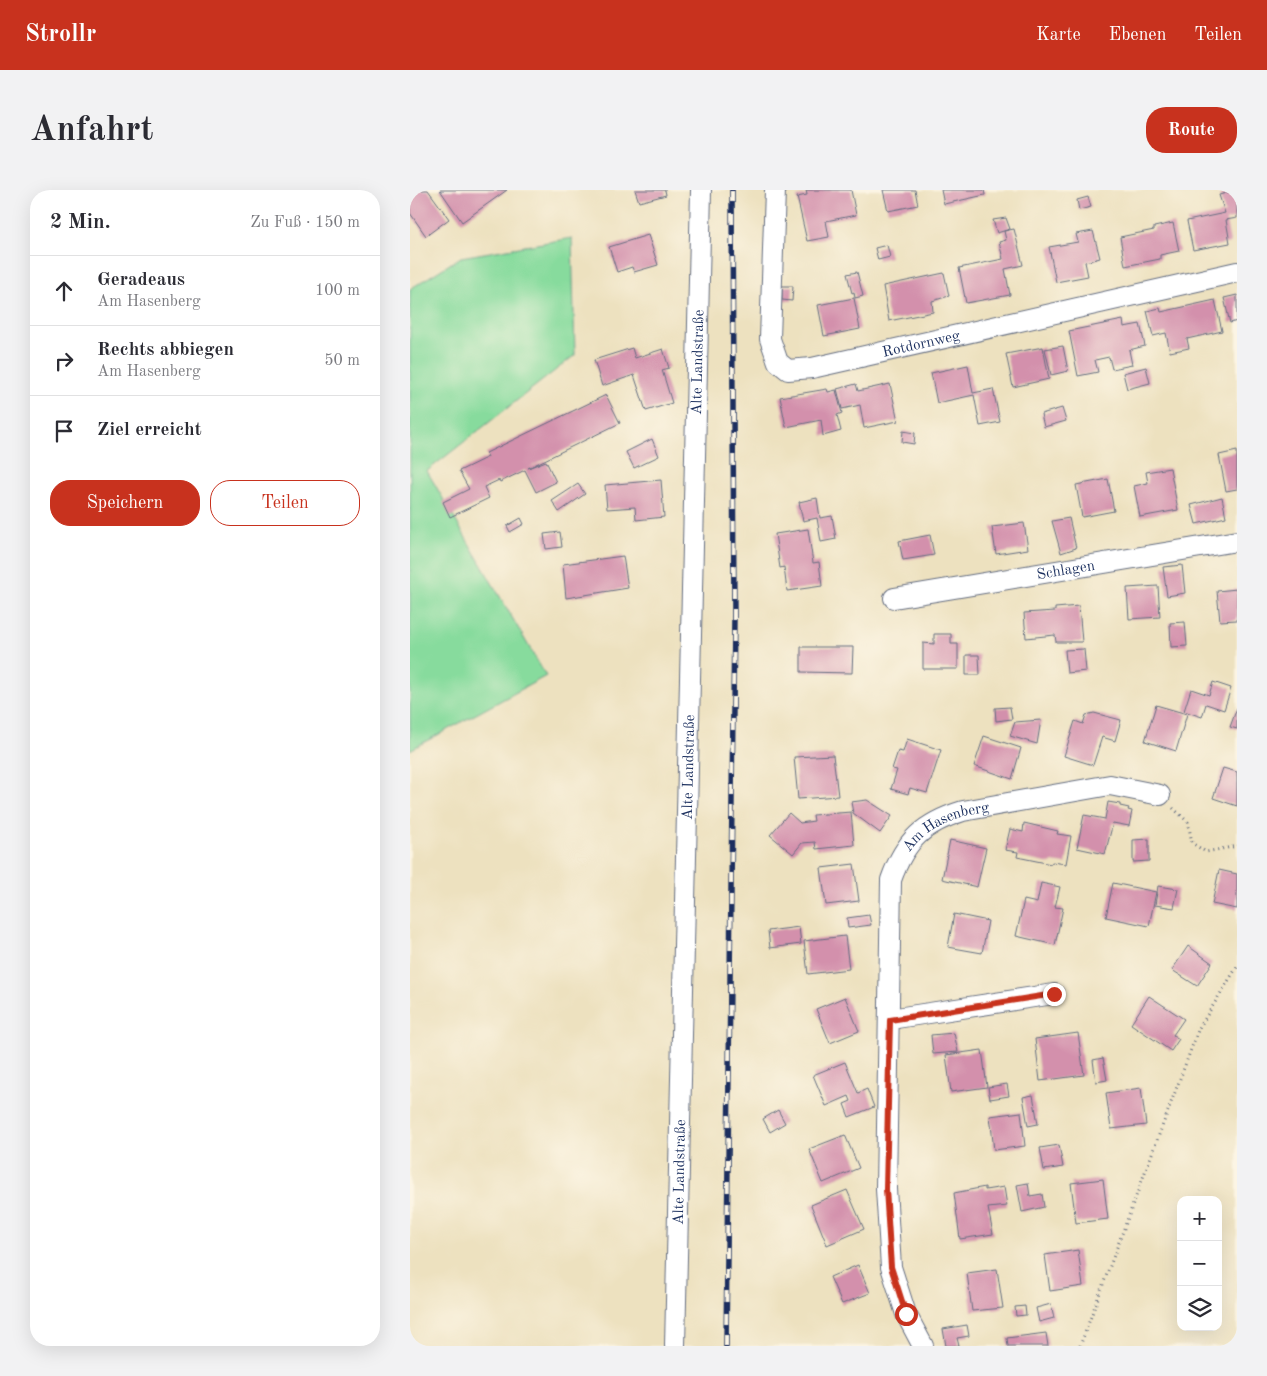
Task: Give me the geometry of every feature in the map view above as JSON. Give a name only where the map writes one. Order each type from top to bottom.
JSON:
[{"type":"street","name":"Alte Landstraße","points":[[674,1346],[701,190]]},
{"type":"street","name":"Rotdornweg","points":[[775,190],[770,339],[778,362],[788,370],[822,366],[1237,272]]},
{"type":"street","name":"Schlagen","points":[[894,598],[1237,540]]},
{"type":"street","name":"Am Hasenberg","points":[[923,1346],[906,1314],[891,1267],[886,1189],[891,880],[898,861],[909,844],[925,829],[943,817],[964,811],[1110,786],[1160,795]]},
{"type":"street","points":[[890,1020],[1054,994]]},
{"type":"path","points":[[1160,795],[1188,822],[1192,843],[1206,852],[1237,846]]},
{"type":"path","points":[[1080,1346],[1199,1028],[1237,966]]},
{"type":"green space","points":[[572,238],[575,355],[427,471],[546,676],[410,750],[410,289],[461,257]]},
{"type":"building","points":[[410,190],[428,190],[449,219],[426,236],[410,213]]},
{"type":"building","points":[[440,190],[507,190],[462,222]]},
{"type":"building","points":[[635,190],[665,190],[666,195],[639,202]]},
{"type":"building","points":[[806,190],[851,190],[856,215],[826,221],[829,237],[807,241],[797,197],[807,195]]},
{"type":"building","points":[[883,190],[915,190],[918,205],[888,211]]},
{"type":"building","points":[[941,190],[984,190],[985,195],[944,204]]},
{"type":"building","points":[[1237,190],[1237,218],[1226,220],[1230,243],[1193,250],[1187,221],[1225,213],[1219,195]]},
{"type":"building","points":[[1088,197],[1091,207],[1079,210],[1077,200]]},
{"type":"building","points":[[1006,218],[1010,229],[997,233],[993,220]]},
{"type":"building","points":[[1173,223],[1179,251],[1160,255],[1160,259],[1125,266],[1120,237],[1154,230],[1154,227]]},
{"type":"building","points":[[1014,229],[1023,265],[1005,269],[1010,295],[966,303],[959,268],[1003,259],[999,242],[1006,240],[1004,231]]},
{"type":"building","points":[[1093,231],[1100,258],[1085,262],[1088,276],[1056,282],[1049,247],[1078,242],[1076,234]]},
{"type":"building","points":[[648,235],[658,265],[634,272],[632,267],[617,272],[609,247]]},
{"type":"building","points":[[887,245],[890,257],[878,260],[875,248]]},
{"type":"building","points":[[857,272],[863,296],[855,298],[847,274]]},
{"type":"building","points":[[944,273],[949,296],[932,301],[933,312],[889,321],[883,286]]},
{"type":"building","points":[[782,286],[793,286],[792,301],[782,300]]},
{"type":"building","points":[[1237,295],[1237,321],[1230,323],[1224,298]]},
{"type":"building","points":[[854,298],[860,329],[824,336],[818,305]]},
{"type":"building","points":[[1215,300],[1222,331],[1187,339],[1189,348],[1170,352],[1166,333],[1153,336],[1147,311],[1160,308],[1161,312]]},
{"type":"building","points":[[1123,320],[1124,327],[1140,324],[1145,346],[1129,350],[1132,365],[1112,369],[1109,357],[1095,360],[1098,372],[1078,376],[1069,331]]},
{"type":"building","points":[[1063,346],[1068,371],[1051,375],[1045,349]]},
{"type":"building","points":[[1043,347],[1049,379],[1013,387],[1006,354]]},
{"type":"building","points":[[632,348],[635,358],[663,349],[669,368],[662,370],[672,403],[646,411],[634,375],[602,386],[594,360]]},
{"type":"building","points":[[968,365],[973,393],[993,389],[1000,422],[980,426],[974,395],[937,403],[931,373]]},
{"type":"building","points":[[1146,367],[1150,383],[1127,389],[1123,373]]},
{"type":"building","points":[[856,384],[858,391],[890,384],[898,421],[864,428],[860,405],[842,409],[837,389]]},
{"type":"building","points":[[827,389],[828,392],[836,390],[842,413],[837,415],[841,431],[823,436],[821,420],[786,427],[780,397]]},
{"type":"building","points":[[606,395],[620,423],[528,468],[546,461],[556,482],[536,492],[525,470],[500,482],[499,480],[484,487],[489,498],[450,517],[443,502],[469,489],[459,471],[488,457],[486,453]]},
{"type":"building","points":[[1062,408],[1066,421],[1044,427],[1041,414]]},
{"type":"building","points":[[903,431],[915,433],[914,444],[902,442]]},
{"type":"building","points":[[652,439],[659,456],[634,468],[626,452]]},
{"type":"building","points":[[1237,451],[1237,489],[1226,491],[1219,455]]},
{"type":"building","points":[[1170,468],[1178,510],[1140,517],[1134,486],[1148,483],[1146,472]]},
{"type":"building","points":[[1108,479],[1114,511],[1082,517],[1076,485]]},
{"type":"building","points":[[661,480],[664,517],[636,520],[635,507],[607,509],[605,485]]},
{"type":"building","points":[[578,484],[585,494],[559,512],[552,501]]},
{"type":"building","points":[[1222,497],[1226,517],[1196,524],[1191,505]]},
{"type":"building","points":[[817,498],[820,518],[832,516],[836,539],[821,542],[817,518],[803,521],[799,502]]},
{"type":"building","points":[[521,518],[524,524],[510,532],[507,526]]},
{"type":"building","points":[[1069,518],[1076,548],[1061,553],[1052,521]]},
{"type":"building","points":[[1024,523],[1028,549],[996,554],[992,527]]},
{"type":"building","points":[[808,529],[813,563],[819,562],[822,586],[787,591],[784,567],[780,568],[775,534]]},
{"type":"building","points":[[560,532],[562,547],[546,549],[544,534]]},
{"type":"building","points":[[930,535],[934,555],[903,560],[899,541]]},
{"type":"building","points":[[623,556],[628,588],[566,598],[563,564]]},
{"type":"building","points":[[1182,565],[1185,593],[1167,596],[1163,567]]},
{"type":"building","points":[[1158,586],[1160,617],[1129,619],[1127,588]]},
{"type":"building","points":[[1237,589],[1237,620],[1220,621],[1217,591]]},
{"type":"building","points":[[1079,606],[1082,642],[1056,642],[1055,635],[1026,638],[1024,613],[1055,611],[1055,608]]},
{"type":"building","points":[[1185,622],[1187,646],[1171,647],[1170,623]]},
{"type":"building","points":[[934,634],[951,634],[951,644],[958,644],[958,669],[923,669],[923,643],[934,644]]},
{"type":"building","points":[[801,647],[853,647],[852,673],[801,672]]},
{"type":"building","points":[[1084,649],[1086,671],[1067,673],[1065,650]]},
{"type":"building","points":[[966,655],[979,655],[980,675],[966,675]]},
{"type":"building","points":[[1213,682],[1231,688],[1224,710],[1206,704],[1202,717],[1184,711],[1191,689],[1209,695]]},
{"type":"building","points":[[1156,705],[1187,714],[1176,751],[1145,741]]},
{"type":"building","points":[[1010,707],[1012,719],[996,721],[995,708]]},
{"type":"building","points":[[1237,708],[1237,729],[1230,727]]},
{"type":"building","points":[[1094,713],[1121,720],[1115,741],[1102,737],[1093,765],[1064,756],[1075,721],[1083,724],[1086,715]]},
{"type":"building","points":[[1041,720],[1037,744],[1010,736],[1015,722]]},
{"type":"building","points":[[984,736],[1021,748],[1012,779],[974,766]]},
{"type":"building","points":[[907,739],[941,750],[927,793],[910,788],[908,794],[891,789],[897,770],[892,769],[898,751],[903,752]]},
{"type":"building","points":[[833,755],[838,796],[798,799],[794,757]]},
{"type":"building","points":[[1223,768],[1237,772],[1237,806],[1213,798]]},
{"type":"building","points":[[867,800],[892,816],[880,833],[853,813],[851,802]]},
{"type":"building","points":[[1108,802],[1120,804],[1120,806],[1129,808],[1128,810],[1132,811],[1129,826],[1113,823],[1105,854],[1077,848],[1084,815],[1105,819]]},
{"type":"building","points":[[851,812],[854,845],[816,849],[815,842],[802,843],[793,854],[770,835],[789,813],[800,823],[814,821],[813,815]]},
{"type":"building","points":[[1024,823],[1058,831],[1057,834],[1071,836],[1066,864],[1052,862],[1051,864],[1017,857],[1018,852],[1005,850],[1010,829],[1023,832]]},
{"type":"building","points":[[1149,839],[1149,861],[1133,862],[1133,840]]},
{"type":"building","points":[[950,840],[986,848],[977,887],[942,879]]},
{"type":"building","points":[[854,864],[859,901],[826,905],[821,868]]},
{"type":"building","points":[[1219,870],[1237,874],[1237,909],[1212,904]]},
{"type":"building","points":[[1041,883],[1060,887],[1055,907],[1063,908],[1055,945],[1016,936],[1024,900],[1037,903]]},
{"type":"building","points":[[1113,883],[1156,892],[1149,926],[1106,917]]},
{"type":"building","points":[[1158,886],[1178,889],[1174,908],[1155,905]]},
{"type":"building","points":[[954,914],[988,921],[982,953],[948,947]]},
{"type":"building","points":[[869,915],[871,925],[848,928],[847,918]]},
{"type":"building","points":[[799,927],[801,944],[770,948],[768,931]]},
{"type":"building","points":[[845,936],[849,969],[808,974],[804,941]]},
{"type":"building","points":[[1188,946],[1212,963],[1197,986],[1172,970]]},
{"type":"building","points":[[1149,996],[1184,1019],[1173,1035],[1179,1039],[1171,1051],[1131,1024]]},
{"type":"building","points":[[845,997],[859,1031],[830,1043],[816,1009]]},
{"type":"building","points":[[954,1033],[958,1052],[933,1054],[931,1035]]},
{"type":"building","points":[[1078,1033],[1084,1075],[1040,1081],[1035,1039]]},
{"type":"building","points":[[982,1050],[987,1087],[951,1092],[946,1055]]},
{"type":"building","points":[[1103,1058],[1107,1080],[1096,1082],[1093,1060]]},
{"type":"building","points":[[845,1062],[858,1093],[867,1089],[874,1107],[849,1117],[844,1104],[851,1101],[849,1096],[826,1106],[813,1075]]},
{"type":"building","points":[[1007,1084],[1009,1096],[990,1099],[988,1087]]},
{"type":"building","points":[[1141,1088],[1146,1125],[1111,1129],[1106,1093]]},
{"type":"building","points":[[1033,1095],[1038,1124],[1028,1126],[1023,1097]]},
{"type":"building","points":[[778,1110],[785,1123],[770,1132],[763,1119]]},
{"type":"building","points":[[1021,1112],[1025,1146],[994,1150],[990,1116]]},
{"type":"building","points":[[845,1135],[859,1168],[823,1183],[809,1149]]},
{"type":"building","points":[[1059,1145],[1063,1167],[1044,1170],[1040,1148]]},
{"type":"building","points":[[1103,1179],[1108,1219],[1076,1223],[1071,1183]]},
{"type":"building","points":[[1028,1183],[1030,1196],[1042,1194],[1044,1207],[1022,1212],[1017,1185]]},
{"type":"building","points":[[985,1187],[985,1190],[1004,1187],[1007,1206],[988,1208],[993,1234],[960,1239],[954,1193]]},
{"type":"building","points":[[847,1190],[864,1229],[827,1245],[811,1205]]},
{"type":"building","points":[[1078,1250],[1083,1286],[1050,1291],[1045,1255]]},
{"type":"building","points":[[858,1265],[870,1293],[842,1304],[830,1277]]},
{"type":"building","points":[[997,1269],[1003,1308],[972,1311],[967,1273]]},
{"type":"building","points":[[1051,1304],[1054,1318],[1039,1322],[1036,1308]]},
{"type":"building","points":[[1025,1306],[1026,1315],[1016,1316],[1015,1307]]},
{"type":"building","points":[[967,1325],[969,1336],[957,1338],[959,1346],[946,1346],[943,1329]]},
{"type":"building","points":[[1046,1333],[1048,1346],[1008,1346],[1007,1338]]},
{"type":"railway","points":[[726,1346],[734,617],[732,190]]},
{"type":"route","points":[[906,1314],[891,1267],[886,1189],[890,1020],[1054,994]]}]
